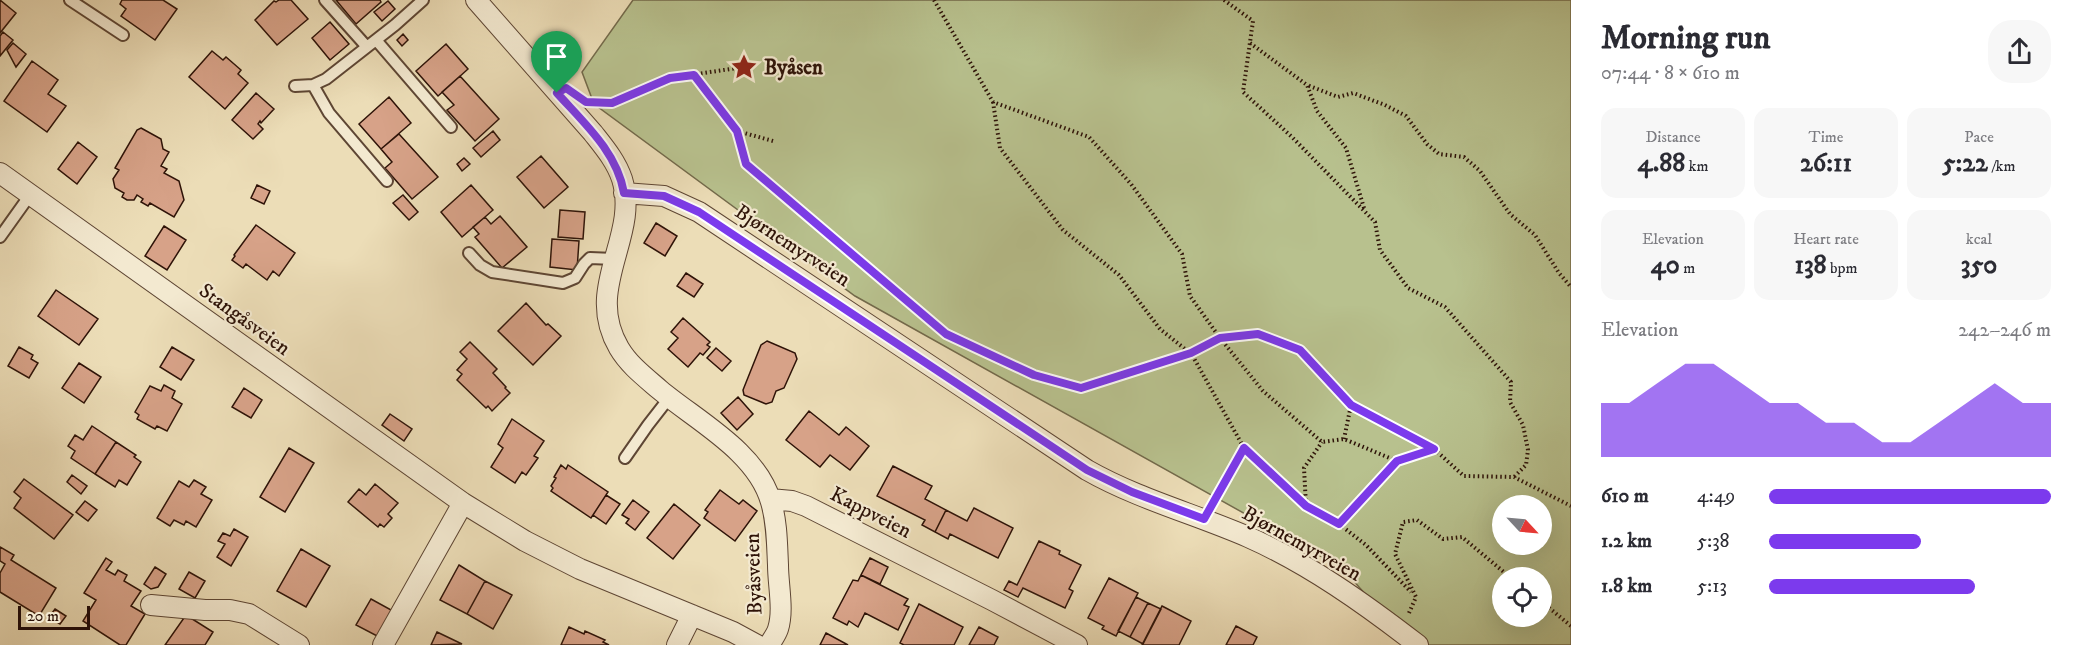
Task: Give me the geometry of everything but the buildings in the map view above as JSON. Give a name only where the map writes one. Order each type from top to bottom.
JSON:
[{"type":"street","points":[[476,0],[608,151],[617,168],[624,193],[624,222],[609,275],[606,308],[612,334],[623,354],[669,398],[704,423],[739,453],[759,477],[770,499]]},
{"type":"street","name":"Stangåsveien","points":[[0,173],[463,503],[525,541],[580,568],[733,632],[757,645]]},
{"type":"street","name":"Bjørnemyrveien","points":[[624,193],[664,196],[699,212],[1087,470],[1132,492],[1250,538],[1297,562],[1349,595],[1418,645]]},
{"type":"street","name":"Byåsveien","points":[[770,499],[776,530],[780,619],[776,635],[770,645]]},
{"type":"street","name":"Kappveien","points":[[770,499],[792,501],[806,506],[1077,645]]},
{"type":"street","points":[[383,645],[463,503]]},
{"type":"street","points":[[151,605],[230,610],[249,614],[299,645]]},
{"type":"street","points":[[677,645],[692,615]]},
{"type":"lane","points":[[70,0],[123,35]]},
{"type":"lane","points":[[325,0],[372,44],[451,127]]},
{"type":"lane","points":[[296,86],[313,85],[326,79],[372,44],[423,0]]},
{"type":"lane","points":[[313,85],[329,113],[387,181]]},
{"type":"lane","points":[[0,237],[30,195]]},
{"type":"lane","points":[[469,253],[480,265],[492,272],[563,283],[575,278],[590,258],[614,259]]},
{"type":"lane","points":[[625,458],[669,398]]},
{"type":"path","points":[[934,0],[993,102],[1000,148],[1063,230],[1119,274],[1160,329],[1191,353],[1244,448],[1306,506],[1339,524],[1366,545],[1416,597]]},
{"type":"path","points":[[1224,0],[1253,21],[1243,92],[1292,137],[1375,222],[1380,250],[1407,288],[1445,307],[1511,382],[1510,402],[1523,425],[1528,450],[1526,465],[1514,477]]},
{"type":"path","points":[[1250,43],[1307,85],[1338,97],[1353,93],[1385,105],[1406,116],[1427,144],[1439,154],[1464,157],[1480,171],[1510,214],[1535,235],[1558,273],[1571,287]]},
{"type":"path","points":[[586,102],[612,103],[670,78],[744,67]]},
{"type":"path","points":[[694,75],[737,131],[746,164],[946,334],[1034,375],[1081,388],[1191,353],[1220,338],[1258,334],[1300,350],[1351,405],[1434,449],[1464,476],[1514,477],[1571,506]]},
{"type":"path","points":[[1307,85],[1317,111],[1346,148],[1365,212]]},
{"type":"path","points":[[993,102],[1089,137],[1131,184],[1182,254],[1190,296],[1220,338],[1263,391],[1322,442]]},
{"type":"path","points":[[737,131],[773,141]]},
{"type":"path","points":[[1344,438],[1351,405]]},
{"type":"path","points":[[1306,506],[1304,468],[1322,442],[1344,438],[1397,461]]},
{"type":"path","points":[[1204,519],[1244,448]]},
{"type":"path","points":[[1339,524],[1397,461],[1434,449]]},
{"type":"path","points":[[1401,632],[1416,597],[1395,554],[1403,522],[1417,520],[1443,539],[1462,537],[1498,567]]},
{"type":"path","points":[[1552,610],[1571,626]]},
{"type":"green space","points":[[633,0],[1571,0],[1571,645],[1411,645],[1342,568],[855,296],[594,104],[582,72]]},
{"type":"place","name":"Byåsen","points":[[744,67]]},
{"type":"route","points":[[694,75],[737,131],[746,164],[946,334],[1034,375],[1081,388],[1191,353],[1220,338],[1258,334],[1300,350],[1351,405],[1434,449],[1397,461],[1339,524],[1306,506],[1244,448],[1204,519],[1132,492],[1087,470],[699,212],[672,198],[652,194],[624,193],[622,180],[608,151],[557,93],[566,88],[586,102],[612,103],[670,78],[694,75]]}]
